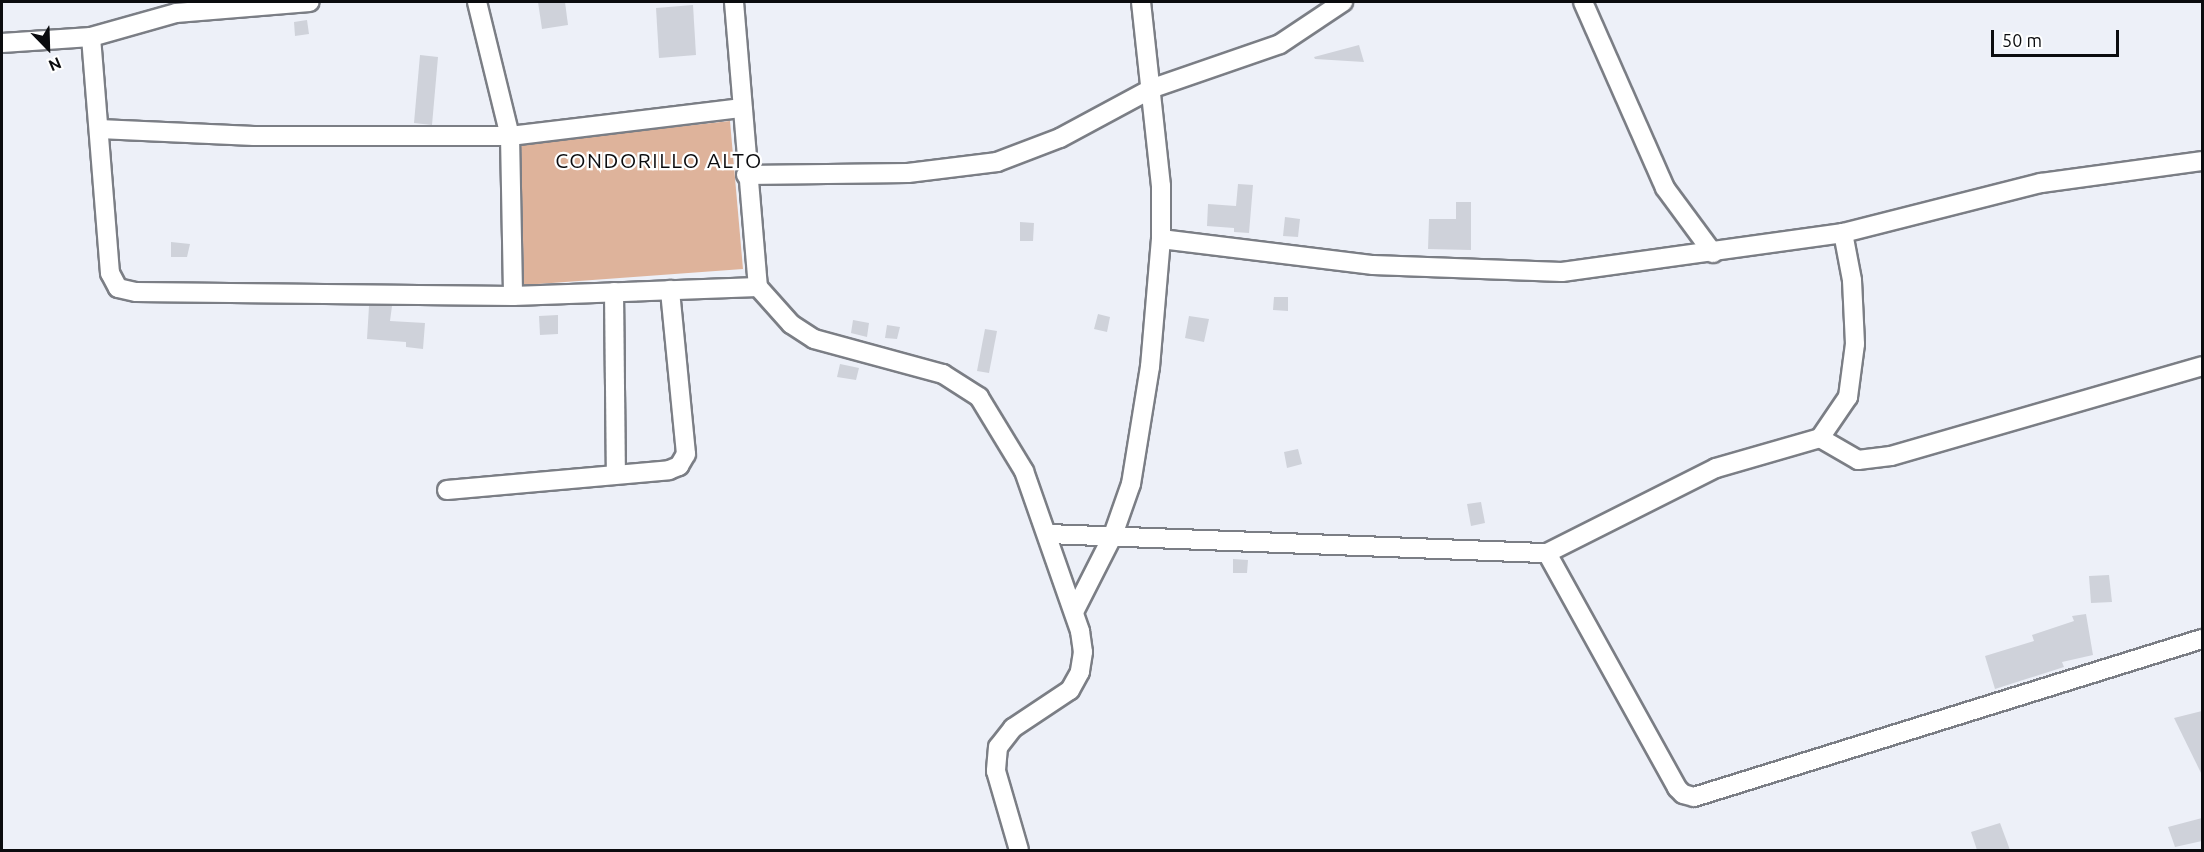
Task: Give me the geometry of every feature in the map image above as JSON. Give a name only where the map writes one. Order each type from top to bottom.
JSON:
[{"type":"street","points":[[2,43],[91,37],[175,7],[310,2]]},
{"type":"street","points":[[477,2],[510,136],[513,296]]},
{"type":"street","points":[[734,2],[746,176],[758,287],[791,324],[814,339],[943,374],[971,390],[1024,471],[1048,534],[1074,612],[1083,651],[1080,672],[1070,690],[1004,736],[995,759],[1018,850]]},
{"type":"street","points":[[1074,612],[1113,535],[1133,472],[1150,367],[1161,240],[1161,186],[1153,88],[1141,2]]},
{"type":"street","points":[[746,176],[908,173],[997,162],[1060,138],[1153,88],[1280,44],[1342,2]]},
{"type":"street","points":[[1583,2],[1665,188],[1713,253]]},
{"type":"street","points":[[91,37],[110,273],[118,288],[136,292],[513,296],[758,287]]},
{"type":"street","points":[[99,129],[254,136],[510,136],[741,108]]},
{"type":"street","points":[[1161,240],[1373,265],[1562,272],[1713,253],[1843,233],[2041,183],[2202,161]]},
{"type":"street","points":[[1048,534],[1547,553],[1716,468],[1820,438],[1848,397],[1855,344],[1852,280],[1843,233]]},
{"type":"street","points":[[447,490],[669,470],[679,466],[686,454],[670,290]]},
{"type":"street","points":[[614,292],[616,474]]},
{"type":"street","points":[[1820,438],[1858,460],[1891,456],[2202,366]]},
{"type":"street","points":[[1547,553],[1677,788],[1683,794],[1694,797],[2202,639]]},
{"type":"shaded area","points":[[730,121],[743,269],[524,285],[521,144]]},
{"type":"building","points":[[538,2],[565,2],[568,25],[542,29]]},
{"type":"building","points":[[693,5],[696,55],[659,58],[656,8]]},
{"type":"building","points":[[307,20],[309,34],[295,36],[294,22]]},
{"type":"building","points":[[1359,45],[1364,62],[1315,59],[1314,57]]},
{"type":"building","points":[[420,55],[438,57],[432,125],[414,123]]},
{"type":"building","points":[[1238,184],[1253,185],[1249,233],[1234,232],[1234,228],[1207,226],[1208,204],[1236,206]]},
{"type":"building","points":[[1456,202],[1471,202],[1471,250],[1428,249],[1429,219],[1456,219]]},
{"type":"building","points":[[1285,217],[1300,219],[1298,237],[1283,236]]},
{"type":"building","points":[[1020,222],[1034,223],[1033,241],[1020,241]]},
{"type":"building","points":[[171,242],[190,244],[187,257],[171,257]]},
{"type":"building","points":[[1274,297],[1288,297],[1288,311],[1273,310]]},
{"type":"building","points":[[369,306],[392,306],[390,321],[425,323],[423,349],[406,347],[406,342],[367,339]]},
{"type":"building","points":[[1098,314],[1110,317],[1107,332],[1094,329]]},
{"type":"building","points":[[558,315],[558,334],[540,335],[539,316]]},
{"type":"building","points":[[1189,316],[1209,319],[1204,342],[1185,338]]},
{"type":"building","points":[[853,320],[869,323],[867,337],[851,333]]},
{"type":"building","points":[[887,325],[900,327],[897,339],[885,338]]},
{"type":"building","points":[[985,329],[997,331],[989,373],[977,371]]},
{"type":"building","points":[[840,364],[859,368],[856,380],[837,377]]},
{"type":"building","points":[[1298,449],[1302,464],[1287,468],[1284,452]]},
{"type":"building","points":[[1481,502],[1485,523],[1471,526],[1467,504]]},
{"type":"building","points":[[1233,559],[1248,560],[1247,573],[1233,573]]},
{"type":"building","points":[[2109,575],[2112,602],[2091,603],[2089,576]]},
{"type":"building","points":[[2086,614],[2093,655],[2062,662],[2064,667],[1995,689],[1985,656],[2034,641],[2032,635],[2074,621],[2072,616]]},
{"type":"building","points":[[2202,711],[2202,775],[2174,718]]},
{"type":"building","points":[[2202,818],[2202,841],[2175,847],[2168,827]]},
{"type":"building","points":[[2000,823],[2010,850],[1977,850],[1971,832]]},
{"type":"district","name":"CONDORILLO ALTO","points":[[659,160]]}]
